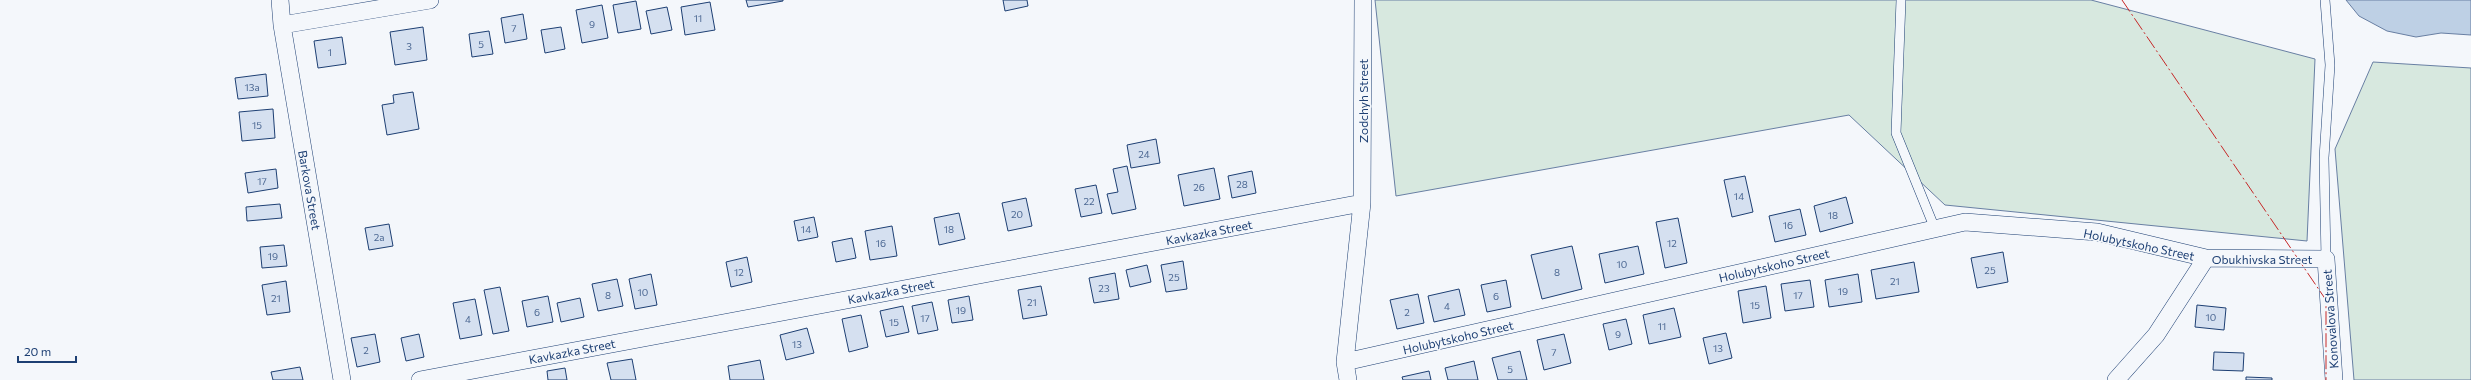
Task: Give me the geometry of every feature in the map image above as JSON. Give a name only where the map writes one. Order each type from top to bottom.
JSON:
[{"type":"street","name":"Barkova Street","points":[[280,0],[282,26],[342,380]]},
{"type":"street","points":[[282,26],[430,0]]},
{"type":"street","name":"Zodchyh Street","points":[[1348,380],[1345,362],[1362,203],[1363,0]]},
{"type":"street","name":"Kavkazka Street","points":[[420,380],[1362,203]]},
{"type":"street","name":"Holubytskoho Street","points":[[1345,362],[1965,222],[2097,232],[2206,258]]},
{"type":"street","name":"Obukhivska Street","points":[[2116,380],[2156,335],[2206,258],[2326,259]]},
{"type":"street","name":"Konovalova Street","points":[[2326,259],[2334,380]]},
{"type":"lane","points":[[1900,0],[1896,132],[1935,228]]},
{"type":"lane","points":[[2325,0],[2330,64],[2324,158],[2326,259]]},
{"type":"shaded area","points":[[1375,0],[2091,0],[2315,59],[2307,241],[1945,205],[1849,115],[1396,196]]},
{"type":"shaded area","points":[[2373,62],[2471,68],[2471,380],[2354,380],[2335,149]]},
{"type":"water","points":[[2346,0],[2471,0],[2471,35],[2441,33],[2416,37],[2387,31],[2359,16]]},
{"type":"building","points":[[746,0],[783,0],[783,1],[748,7]]},
{"type":"building","points":[[1003,0],[1027,0],[1028,6],[1005,11]]},
{"type":"building","points":[[636,1],[641,29],[618,33],[613,5]]},
{"type":"building","points":[[710,2],[715,30],[685,35],[681,7]]},
{"type":"building","points":[[602,5],[608,38],[582,43],[576,10]]},
{"type":"building","points":[[667,7],[672,30],[651,34],[646,11]]},
{"type":"building","points":[[523,14],[527,39],[505,43],[501,18]]},
{"type":"building","points":[[423,27],[427,60],[395,65],[390,32]]},
{"type":"building","points":[[561,27],[565,49],[545,53],[541,30]]},
{"type":"building","points":[[489,31],[493,54],[472,57],[469,34]]},
{"type":"building","points":[[342,37],[346,64],[318,68],[314,41]]},
{"type":"building","points":[[266,74],[268,96],[238,99],[235,78]]},
{"type":"building","points":[[413,92],[419,129],[387,135],[382,105],[394,103],[393,95]]},
{"type":"building","points":[[273,109],[275,138],[242,141],[239,112]]},
{"type":"building","points":[[1156,139],[1160,163],[1131,168],[1127,145]]},
{"type":"building","points":[[1127,166],[1136,209],[1112,214],[1107,194],[1118,192],[1113,169]]},
{"type":"building","points":[[1214,168],[1220,199],[1184,206],[1178,175]]},
{"type":"building","points":[[276,169],[278,188],[248,193],[245,173]]},
{"type":"building","points":[[1252,171],[1256,193],[1232,198],[1228,176]]},
{"type":"building","points":[[1745,176],[1753,212],[1732,217],[1724,180]]},
{"type":"building","points":[[1096,185],[1102,213],[1081,217],[1075,189]]},
{"type":"building","points":[[1846,197],[1853,223],[1820,232],[1814,206]]},
{"type":"building","points":[[1026,198],[1032,226],[1008,231],[1002,203]]},
{"type":"building","points":[[280,204],[282,218],[247,221],[246,207]]},
{"type":"building","points":[[1800,209],[1806,235],[1775,242],[1769,216]]},
{"type":"building","points":[[959,213],[965,239],[939,245],[934,218]]},
{"type":"building","points":[[814,217],[818,237],[798,241],[794,221]]},
{"type":"building","points":[[1678,218],[1687,263],[1665,268],[1656,222]]},
{"type":"building","points":[[389,224],[393,246],[369,250],[365,228]]},
{"type":"building","points":[[892,226],[897,256],[870,260],[865,231]]},
{"type":"building","points":[[852,238],[856,258],[836,262],[832,242]]},
{"type":"building","points":[[284,245],[287,266],[262,268],[260,247]]},
{"type":"building","points":[[1572,246],[1582,289],[1542,299],[1531,255]]},
{"type":"building","points":[[1638,246],[1644,274],[1605,283],[1599,254]]},
{"type":"building","points":[[2003,252],[2008,282],[1977,288],[1971,258]]},
{"type":"building","points":[[747,257],[752,282],[731,287],[726,262]]},
{"type":"building","points":[[1183,261],[1187,289],[1166,292],[1161,265]]},
{"type":"building","points":[[1914,262],[1919,292],[1876,299],[1871,270]]},
{"type":"building","points":[[1147,265],[1151,282],[1130,287],[1126,270]]},
{"type":"building","points":[[1115,273],[1119,299],[1094,303],[1089,278]]},
{"type":"building","points":[[651,274],[657,305],[635,309],[629,279]]},
{"type":"building","points":[[1858,274],[1862,302],[1829,307],[1825,280]]},
{"type":"building","points":[[617,279],[623,306],[598,311],[592,284]]},
{"type":"building","points":[[1506,280],[1511,307],[1487,312],[1481,285]]},
{"type":"building","points":[[1810,280],[1814,307],[1785,311],[1781,284]]},
{"type":"building","points":[[286,281],[290,312],[267,315],[262,285]]},
{"type":"building","points":[[1041,286],[1047,315],[1023,319],[1018,290]]},
{"type":"building","points":[[1766,286],[1771,318],[1743,323],[1738,291]]},
{"type":"building","points":[[500,287],[509,331],[493,334],[484,290]]},
{"type":"building","points":[[1459,289],[1465,315],[1434,322],[1428,296]]},
{"type":"building","points":[[1418,294],[1424,323],[1397,329],[1390,300]]},
{"type":"building","points":[[548,296],[553,322],[527,327],[522,301]]},
{"type":"building","points":[[969,296],[973,320],[952,323],[948,300]]},
{"type":"building","points":[[580,298],[584,317],[561,322],[557,303]]},
{"type":"building","points":[[475,299],[482,335],[460,339],[453,303]]},
{"type":"building","points":[[932,302],[938,330],[918,334],[912,306]]},
{"type":"building","points":[[2197,305],[2226,308],[2224,330],[2195,327]]},
{"type":"building","points":[[903,306],[909,332],[886,337],[880,311]]},
{"type":"building","points":[[1674,308],[1681,337],[1649,344],[1643,315]]},
{"type":"building","points":[[861,315],[868,347],[849,352],[842,319]]},
{"type":"building","points":[[1626,319],[1632,344],[1609,350],[1603,324]]},
{"type":"building","points":[[807,328],[814,353],[786,360],[780,335]]},
{"type":"building","points":[[1726,333],[1732,358],[1709,364],[1703,338]]},
{"type":"building","points":[[375,334],[380,362],[357,367],[351,338]]},
{"type":"building","points":[[419,334],[424,357],[406,361],[401,338]]},
{"type":"building","points":[[1564,334],[1571,363],[1544,370],[1537,340]]},
{"type":"building","points":[[1520,351],[1527,380],[1498,380],[1492,358]]},
{"type":"building","points":[[2214,352],[2244,353],[2243,371],[2213,370]]},
{"type":"building","points":[[632,359],[636,380],[611,380],[607,363]]},
{"type":"building","points":[[760,360],[764,380],[730,380],[728,366]]},
{"type":"building","points":[[1474,361],[1478,380],[1448,380],[1445,368]]},
{"type":"building","points":[[300,367],[303,380],[273,380],[271,372]]},
{"type":"building","points":[[565,368],[567,380],[548,380],[547,371]]},
{"type":"building","points":[[1429,371],[1431,380],[1403,380],[1402,377]]},
{"type":"building","points":[[2246,377],[2272,378],[2272,380],[2246,380]]},
{"type":"power","points":[[2122,0],[2326,300],[2326,380]]}]
